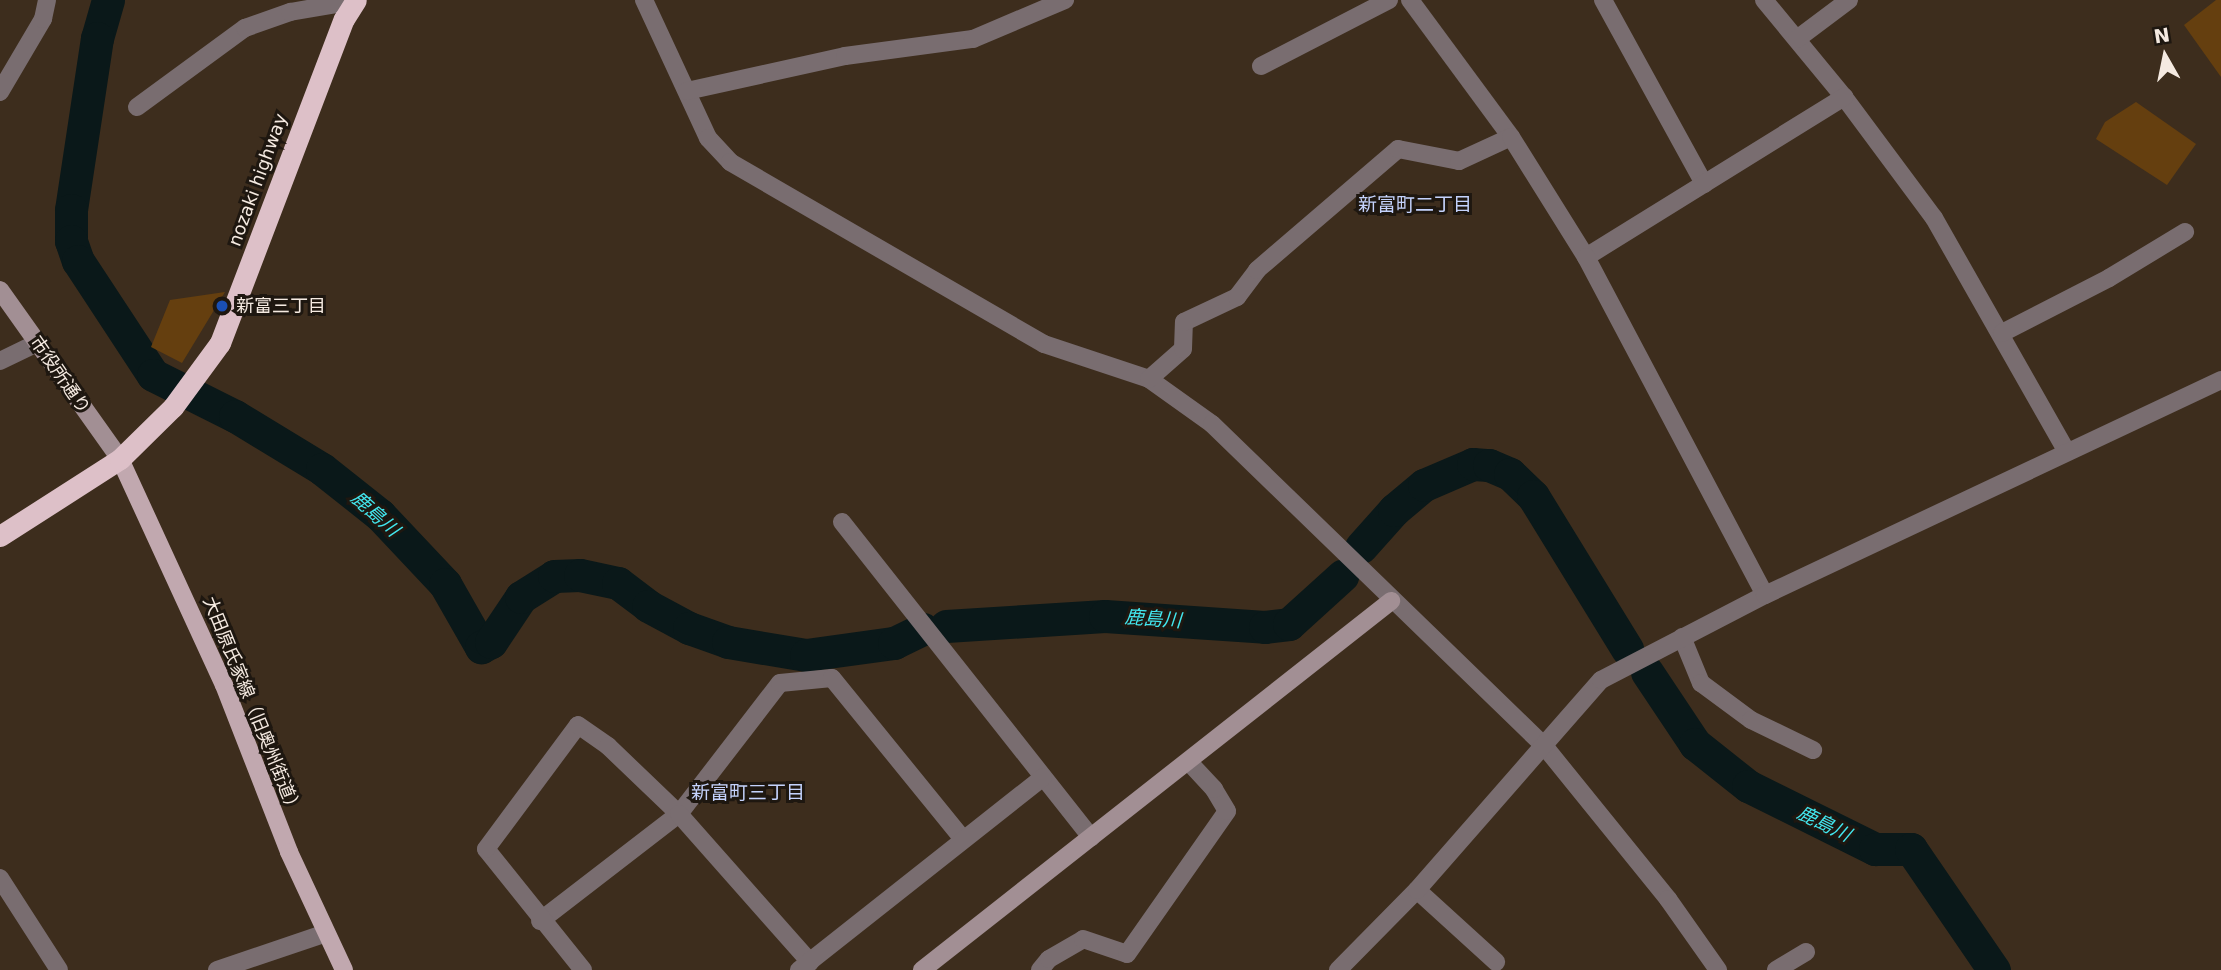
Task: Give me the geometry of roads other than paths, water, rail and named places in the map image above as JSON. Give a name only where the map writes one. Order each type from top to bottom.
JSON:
[{"type":"highway","name":"nozaki highway","points":[[120,459],[173,407],[199,373],[232,318],[323,74],[356,1]]},
{"type":"highway","points":[[0,536],[120,459]]},
{"type":"main road","name":"大田原氏家線（旧奥州街道）","points":[[120,459],[223,685],[326,933],[344,970]]},
{"type":"street","points":[[0,92],[43,19],[47,0]]},
{"type":"street","points":[[644,0],[708,138],[730,162],[1044,344],[1149,379],[1212,424],[1391,601],[1545,747],[1668,899],[1718,970]]},
{"type":"street","points":[[687,91],[845,56],[973,39],[1065,0]]},
{"type":"street","points":[[1261,66],[1390,0]]},
{"type":"street","points":[[1410,0],[1511,137],[1587,257],[1765,595]]},
{"type":"street","points":[[1602,0],[1704,184]]},
{"type":"street","points":[[1763,0],[1844,97],[1934,218],[2003,333],[2067,452]]},
{"type":"street","points":[[1797,39],[1849,0]]},
{"type":"street","points":[[137,107],[245,28],[287,6],[356,1]]},
{"type":"street","points":[[1587,257],[1844,97]]},
{"type":"street","points":[[1149,379],[1183,349],[1184,322],[1237,297],[1257,270],[1398,149],[1459,161],[1511,137]]},
{"type":"street","points":[[2003,333],[2109,278],[2185,232]]},
{"type":"street","name":"市役所通り","points":[[0,290],[120,459]]},
{"type":"street","points":[[0,361],[37,343]]},
{"type":"street","points":[[1338,970],[1417,890],[1601,680],[1765,595],[2221,380]]},
{"type":"street","points":[[842,522],[1090,837]]},
{"type":"street","points":[[922,970],[1391,601]]},
{"type":"street","points":[[1682,637],[1701,683],[1751,720],[1813,750]]},
{"type":"street","points":[[540,920],[679,814],[780,683],[832,678],[962,838]]},
{"type":"street","points":[[583,970],[540,920],[486,849],[579,725],[608,746],[679,814],[805,966],[962,838],[1043,777]]},
{"type":"street","points":[[1040,970],[1049,959],[1083,939],[1127,954],[1227,811],[1214,789],[1189,762]]},
{"type":"street","points":[[0,878],[59,970]]},
{"type":"street","points":[[1417,890],[1496,962]]},
{"type":"street","points":[[217,970],[326,933]]},
{"type":"street","points":[[1776,970],[1806,952]]},
{"type":"waterway","name":"鹿島川","points":[[108,0],[97,38],[71,210],[71,241],[78,261],[153,375],[235,416],[322,469],[380,515],[445,584],[481,647],[491,642],[521,597],[554,576],[580,575],[618,583],[648,606],[689,628],[728,642],[806,655],[894,643],[923,629]]},
{"type":"waterway","name":"鹿島川","points":[[1361,547],[1394,510],[1424,485],[1473,464],[1489,465],[1510,474],[1533,496],[1627,649]]},
{"type":"waterway","name":"鹿島川","points":[[946,626],[1105,616],[1265,627],[1289,624],[1342,576]]},
{"type":"waterway","name":"鹿島川","points":[[1647,672],[1695,744],[1748,786],[1875,849],[1911,849],[1994,970]]},
{"type":"place","name":"新富三丁目","points":[[222,306]]},
{"type":"district","name":"新富町二丁目","points":[[1415,205]]},
{"type":"district","name":"新富町三丁目","points":[[748,793]]}]
